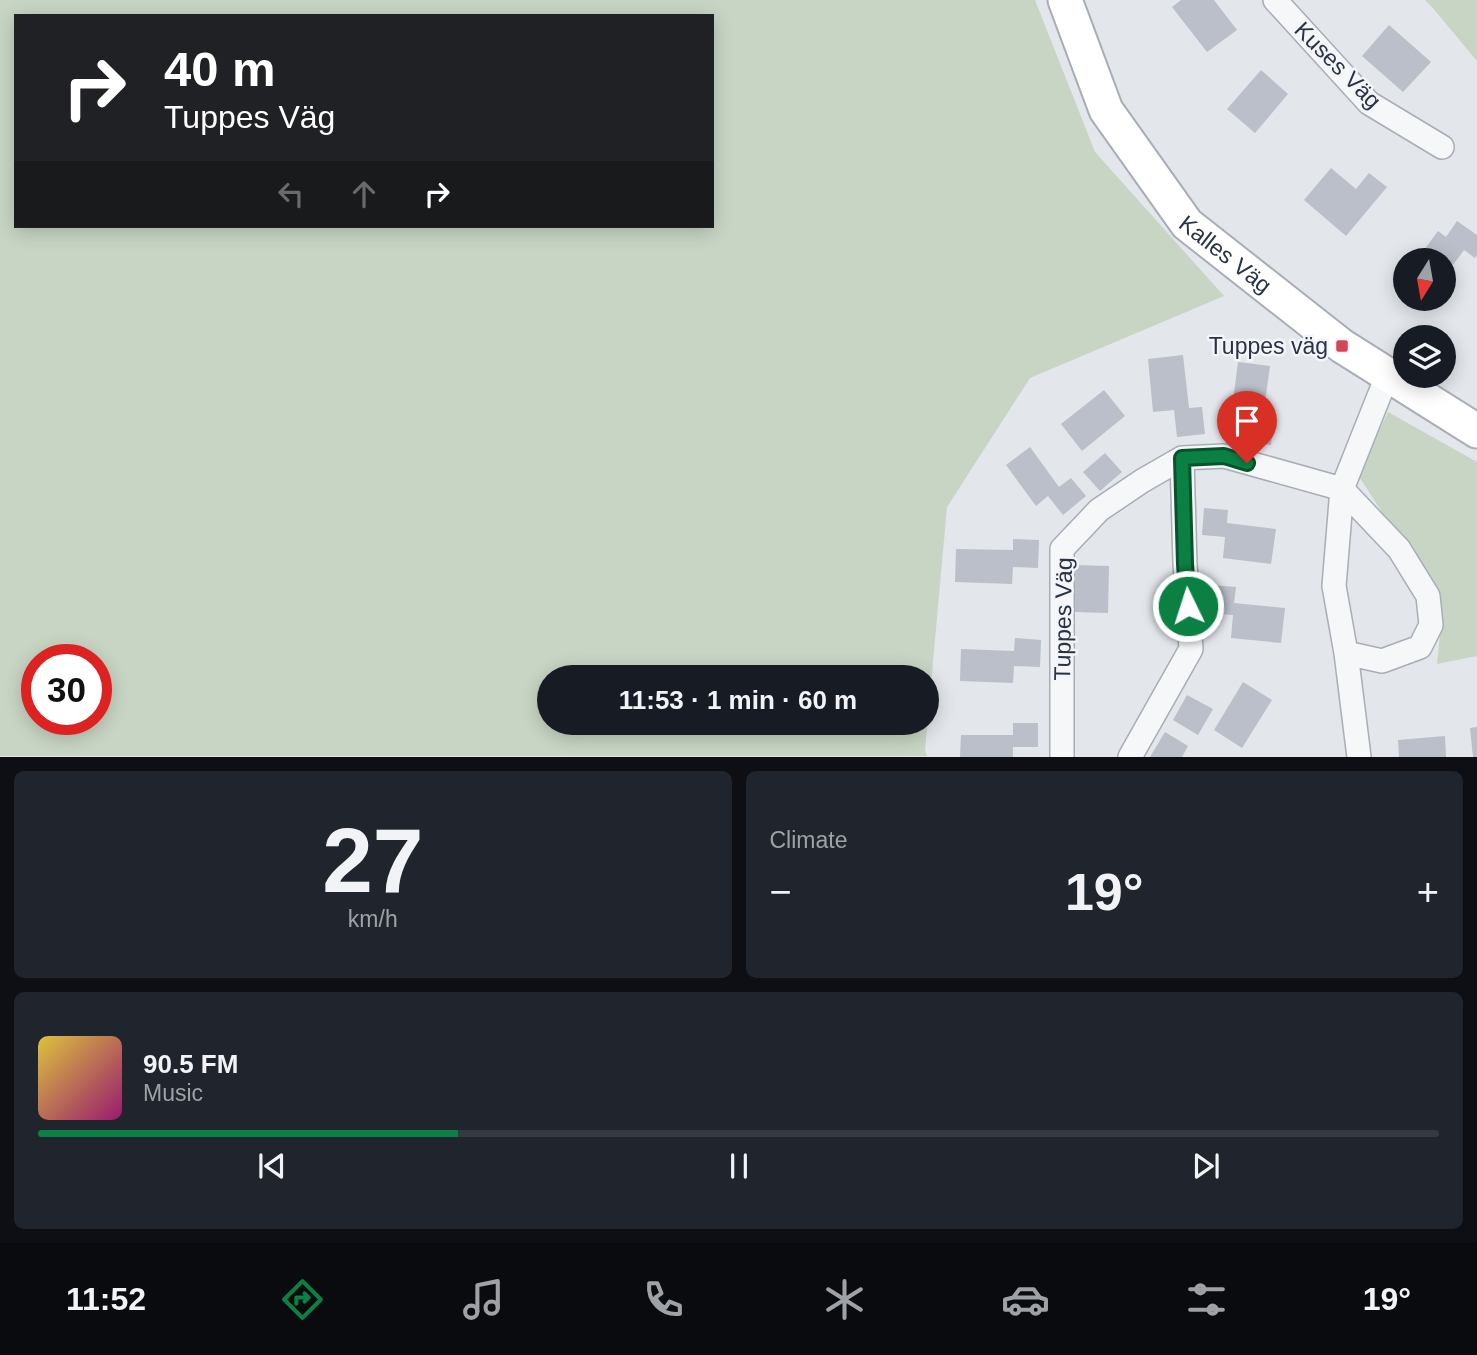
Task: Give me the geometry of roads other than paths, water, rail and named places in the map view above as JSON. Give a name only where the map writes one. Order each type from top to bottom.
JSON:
[{"type":"street","name":"Kalles Väg","points":[[1065,0],[1105,110],[1187,224],[1342,346],[1477,430]]},
{"type":"street","name":"Kuses Väg","points":[[1275,0],[1369,103],[1442,147]]},
{"type":"street","points":[[1359,757],[1346,653],[1334,586],[1342,489],[1388,376]]},
{"type":"street","name":"Tuppes Väg","points":[[1062,757],[1062,549],[1099,510],[1182,458],[1224,456],[1342,489]]},
{"type":"street","points":[[1129,757],[1191,649],[1182,458]]},
{"type":"street","points":[[1342,489],[1399,549],[1428,596],[1431,625],[1420,647],[1382,661],[1346,653]]},
{"type":"place","name":"Tuppes väg","points":[[1342,346]]}]
